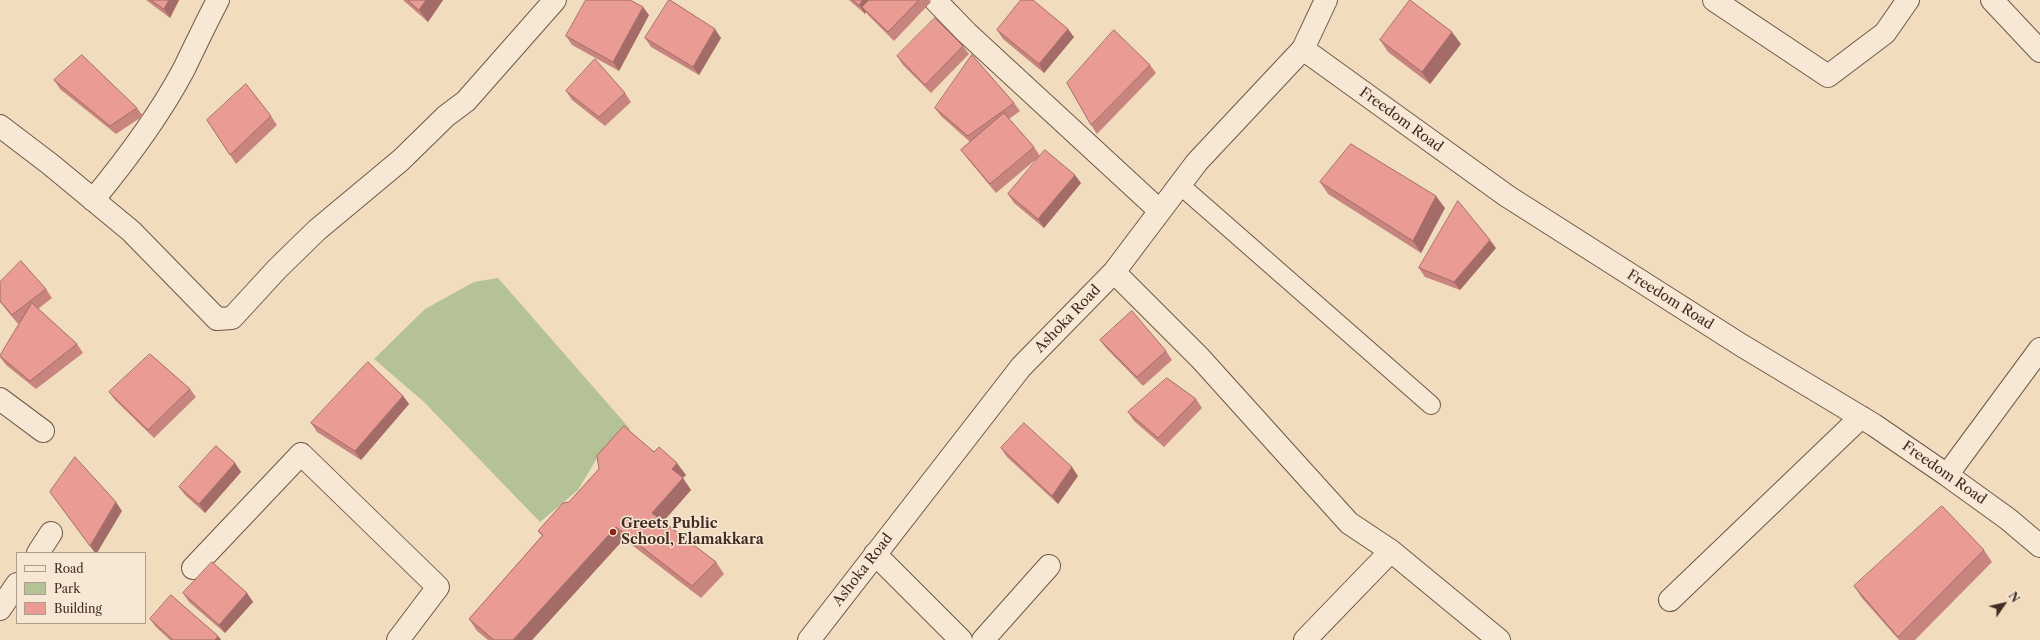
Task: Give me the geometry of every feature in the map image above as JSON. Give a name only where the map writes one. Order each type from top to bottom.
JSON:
[{"type":"street","points":[[93,200],[125,162],[163,102],[183,70],[218,0]]},
{"type":"street","points":[[0,126],[131,232],[216,320],[232,318],[277,269],[317,230],[396,164],[446,116],[466,101],[554,0]]},
{"type":"street","points":[[935,0],[967,33],[1160,211]]},
{"type":"street","name":"Ashoka Road","points":[[809,640],[1021,367],[1114,272],[1197,162],[1303,49],[1326,0]]},
{"type":"street","points":[[1714,0],[1828,76],[1885,33],[1908,0]]},
{"type":"street","points":[[1992,0],[2040,51]]},
{"type":"street","name":"Freedom Road","points":[[1303,49],[1507,196],[1741,345],[1861,417],[1947,475],[2008,519],[2040,546]]},
{"type":"street","points":[[1114,272],[1200,358],[1349,523],[1391,551],[1499,640]]},
{"type":"street","points":[[1947,475],[2040,349]]},
{"type":"street","points":[[0,399],[43,431]]},
{"type":"street","points":[[1670,600],[1861,417]]},
{"type":"street","points":[[193,568],[301,454],[438,587],[398,640]]},
{"type":"street","points":[[39,552],[52,533]]},
{"type":"street","points":[[1304,640],[1391,551]]},
{"type":"street","points":[[875,554],[961,640]]},
{"type":"street","points":[[983,640],[1049,566]]},
{"type":"street","points":[[0,609],[16,585]]},
{"type":"lane","points":[[1180,185],[1431,406]]},
{"type":"green space","points":[[498,278],[630,429],[597,458],[578,490],[540,522],[424,402],[374,359],[425,309],[474,282]]},
{"type":"building","points":[[151,0],[169,0],[164,9]]},
{"type":"building","points":[[408,0],[426,0],[419,10]]},
{"type":"building","points":[[586,0],[630,0],[643,7],[613,62],[566,36]]},
{"type":"building","points":[[669,0],[715,29],[693,67],[645,38]]},
{"type":"building","points":[[853,0],[863,0],[859,5]]},
{"type":"building","points":[[869,0],[919,0],[888,32],[862,7]]},
{"type":"building","points":[[1021,0],[1033,0],[1068,29],[1039,64],[997,30]]},
{"type":"building","points":[[1410,0],[1452,32],[1422,72],[1380,40]]},
{"type":"building","points":[[935,18],[963,46],[925,85],[897,56]]},
{"type":"building","points":[[1114,30],[1150,65],[1091,125],[1067,83]]},
{"type":"building","points":[[82,55],[137,108],[110,126],[54,80]]},
{"type":"building","points":[[972,55],[1014,103],[968,136],[935,108]]},
{"type":"building","points":[[595,59],[625,93],[599,117],[566,91]]},
{"type":"building","points":[[246,84],[271,116],[230,155],[207,120]]},
{"type":"building","points":[[1004,113],[1034,147],[990,184],[961,150]]},
{"type":"building","points":[[1351,144],[1436,196],[1413,241],[1320,182]]},
{"type":"building","points":[[1045,150],[1075,175],[1038,219],[1008,194]]},
{"type":"building","points":[[1458,201],[1490,240],[1454,282],[1419,268]]},
{"type":"building","points":[[21,261],[46,289],[12,315],[0,301],[0,282]]},
{"type":"building","points":[[32,303],[77,344],[30,381],[0,356]]},
{"type":"building","points":[[1132,311],[1166,351],[1137,377],[1100,340]]},
{"type":"building","points":[[150,354],[190,389],[148,430],[109,392]]},
{"type":"building","points":[[368,362],[403,396],[355,451],[311,423]]},
{"type":"building","points":[[1167,378],[1196,399],[1158,438],[1128,412]]},
{"type":"building","points":[[1024,423],[1072,467],[1052,496],[1001,448]]},
{"type":"building","name":"Greets Public School, Elamakkara","points":[[624,426],[654,452],[659,447],[677,463],[672,469],[683,478],[652,513],[716,562],[692,586],[616,527],[513,640],[494,640],[469,619],[543,535],[538,531],[563,503],[569,502],[599,469],[597,456]]},
{"type":"building","points":[[216,446],[235,463],[199,504],[179,487]]},
{"type":"building","points":[[75,457],[116,502],[90,546],[50,492]]},
{"type":"building","points":[[1942,506],[1984,550],[1898,637],[1854,586]]},
{"type":"building","points":[[212,562],[247,593],[219,625],[183,593]]},
{"type":"building","points":[[171,595],[218,636],[215,640],[173,640],[150,619]]},
{"type":"place","name":"Greets Public School, Elamakkara","points":[[613,532]]}]
